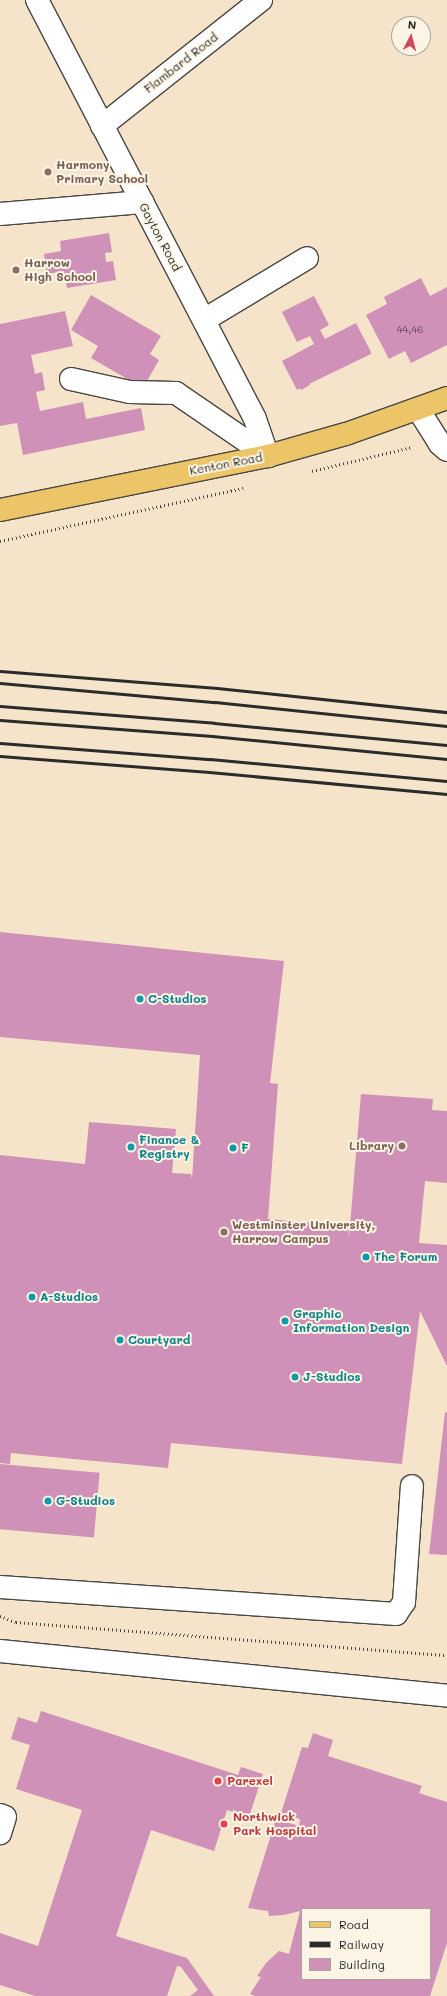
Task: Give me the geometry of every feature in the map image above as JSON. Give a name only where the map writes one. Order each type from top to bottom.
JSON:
[{"type":"main road","name":"Kenton Road","points":[[0,510],[268,456],[346,434],[447,398]]},
{"type":"street","name":"Gayton Road","points":[[37,0],[255,419],[268,456]]},
{"type":"street","name":"Flambard Road","points":[[102,126],[260,0]]},
{"type":"street","points":[[0,214],[142,202]]},
{"type":"street","points":[[204,320],[307,258]]},
{"type":"street","points":[[71,380],[130,392],[176,393],[268,456]]},
{"type":"street","points":[[418,409],[440,444],[447,450]]},
{"type":"street","points":[[0,1587],[396,1614],[404,1602],[412,1486]]},
{"type":"street","points":[[0,1651],[447,1696]]},
{"type":"street","points":[[0,1815],[5,1817],[0,1833]]},
{"type":"path","points":[[0,1616],[16,1622],[447,1655]]},
{"type":"building","points":[[109,233],[112,252],[105,253],[106,262],[113,261],[116,280],[67,288],[64,271],[47,274],[44,254],[61,251],[60,241]]},
{"type":"building","points":[[421,278],[430,296],[447,287],[447,345],[411,363],[405,351],[389,359],[366,315],[387,304],[384,297]]},
{"type":"building","points":[[91,295],[161,336],[150,354],[159,360],[143,388],[91,358],[98,346],[71,330]]},
{"type":"building","points":[[314,296],[329,325],[320,330],[325,339],[356,323],[371,354],[309,384],[310,385],[301,390],[300,388],[297,390],[282,361],[314,344],[310,336],[297,342],[282,312]]},
{"type":"building","points":[[65,311],[73,346],[31,355],[35,374],[42,372],[45,390],[36,392],[40,411],[83,402],[86,419],[141,408],[145,430],[23,455],[17,423],[0,426],[0,324]]},
{"type":"building","points":[[0,932],[284,961],[270,1083],[278,1084],[268,1219],[348,1226],[349,1237],[361,1094],[433,1099],[432,1110],[447,1111],[447,1183],[425,1181],[419,1243],[447,1245],[447,1366],[420,1311],[402,1464],[171,1443],[168,1468],[11,1453],[10,1464],[0,1463],[0,1155],[85,1164],[89,1122],[176,1129],[172,1173],[191,1174],[192,1179],[200,1055],[0,1037]]},
{"type":"building","points":[[445,1412],[447,1413],[447,1555],[429,1554]]},
{"type":"building","name":"G-Studios","points":[[0,1464],[100,1473],[94,1537],[0,1529]]},
{"type":"building","points":[[41,1711],[238,1775],[241,1767],[263,1774],[249,1817],[227,1810],[214,1851],[151,1830],[116,1936],[187,1958],[214,1996],[190,1996],[198,1990],[181,1967],[177,1966],[167,1996],[35,1996],[0,1985],[0,1933],[38,1946],[82,1810],[16,1789],[30,1745],[11,1739],[18,1717],[37,1723]]},
{"type":"building","points":[[313,1733],[333,1740],[328,1756],[422,1786],[419,1793],[447,1802],[447,1943],[430,1996],[255,1996],[250,1994],[261,1977],[257,1976],[266,1963],[279,1951],[289,1954],[300,1911],[284,1915],[269,1916],[268,1911],[248,1908],[276,1819],[299,1826],[300,1819],[281,1813],[302,1747],[308,1748]]},
{"type":"railway","points":[[0,671],[217,688],[447,712]]},
{"type":"railway","points":[[0,683],[215,702],[447,726]]},
{"type":"railway","points":[[0,706],[214,723],[447,745]]},
{"type":"railway","points":[[0,720],[212,736],[447,759]]},
{"type":"railway","points":[[0,743],[210,759],[447,781]]},
{"type":"railway","points":[[0,756],[209,772],[447,794]]},
{"type":"place","name":"Harmony Primary School","points":[[48,172]]},
{"type":"place","name":"Harrow High School","points":[[16,270]]},
{"type":"place","name":"C-Studios","points":[[140,999]]},
{"type":"place","name":"Library","points":[[402,1146]]},
{"type":"place","name":"Finance & Registry","points":[[131,1147]]},
{"type":"place","name":"F","points":[[233,1148]]},
{"type":"place","name":"Westminster University, Harrow Campus","points":[[224,1232]]},
{"type":"place","name":"The Forum","points":[[366,1257]]},
{"type":"place","name":"A-Studios","points":[[32,1297]]},
{"type":"place","name":"Graphic Information Design","points":[[285,1321]]},
{"type":"place","name":"Courtyard","points":[[120,1340]]},
{"type":"place","name":"J-Studios","points":[[295,1377]]},
{"type":"place","name":"G-Studios","points":[[48,1501]]},
{"type":"place","name":"Parexel","points":[[218,1781]]},
{"type":"place","name":"Northwick Park Hospital","points":[[224,1824]]}]
